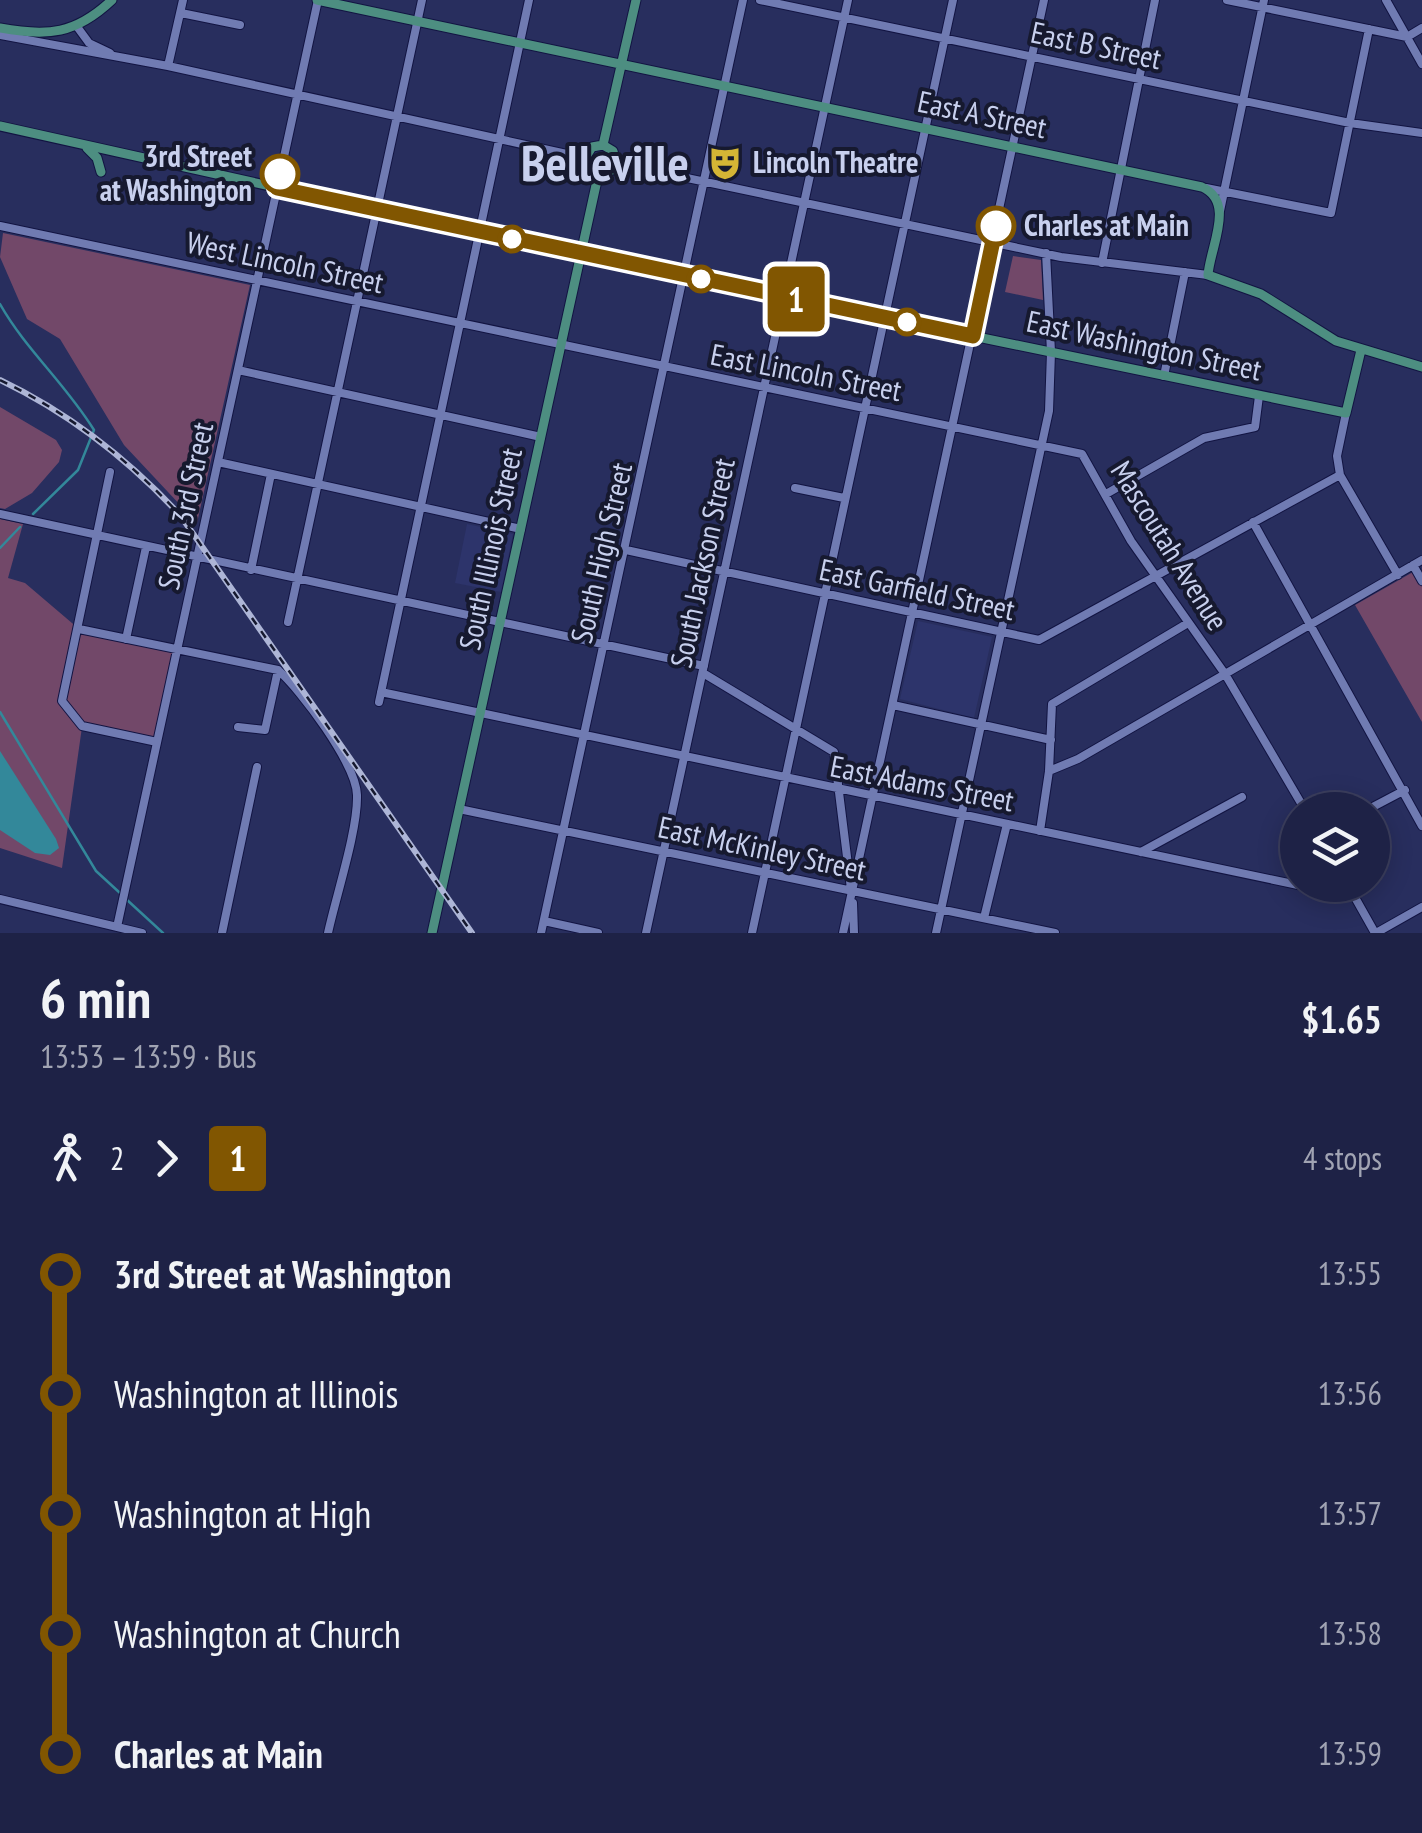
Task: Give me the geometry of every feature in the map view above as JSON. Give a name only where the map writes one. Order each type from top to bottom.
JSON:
[{"type":"main road","points":[[0,31],[44,34],[78,28],[112,0]]},
{"type":"main road","name":"East A Street","points":[[317,0],[1202,188]]},
{"type":"main road","points":[[604,145],[636,0]]},
{"type":"main road","name":"East Washington Street","points":[[0,126],[580,254],[1346,414]]},
{"type":"main road","points":[[604,145],[612,151],[616,164],[608,174],[598,176],[589,171],[585,158],[592,147],[604,145]]},
{"type":"main road","points":[[84,146],[98,158],[101,172]]},
{"type":"main road","name":"South Illinois Street","points":[[432,933],[598,176]]},
{"type":"main road","points":[[1202,188],[1217,197],[1220,216],[1208,275],[1261,294],[1319,333],[1422,367]]},
{"type":"main road","points":[[1346,414],[1361,350]]},
{"type":"street","points":[[168,66],[184,0]]},
{"type":"street","name":"South 3rd Street","points":[[117,927],[317,0]]},
{"type":"street","points":[[288,622],[422,0]]},
{"type":"street","points":[[400,602],[529,0]]},
{"type":"street","name":"South High Street","points":[[542,933],[743,0]]},
{"type":"street","name":"East B Street","points":[[760,0],[1350,123],[1422,133]]},
{"type":"street","name":"South Jackson Street","points":[[646,933],[848,0]]},
{"type":"street","points":[[752,933],[953,0]]},
{"type":"street","points":[[844,933],[1044,0]]},
{"type":"street","points":[[1102,262],[1155,0]]},
{"type":"street","points":[[1227,0],[1264,4],[1407,37],[1422,28]]},
{"type":"street","points":[[1386,0],[1422,64]]},
{"type":"street","points":[[1220,216],[1264,4]]},
{"type":"street","points":[[181,13],[240,25]]},
{"type":"street","points":[[78,28],[89,43],[114,55]]},
{"type":"street","points":[[1350,123],[1369,29]]},
{"type":"street","points":[[0,31],[585,158]]},
{"type":"street","name":"East A Street","points":[[1202,188],[1331,213],[1350,123]]},
{"type":"street","points":[[616,164],[1046,253],[1208,275]]},
{"type":"street","name":"West Lincoln Street","points":[[0,226],[560,346]]},
{"type":"street","points":[[936,933],[1049,411],[1052,352],[1046,253]]},
{"type":"street","points":[[1164,376],[1184,272]]},
{"type":"street","name":"East Lincoln Street","points":[[560,346],[1042,444]]},
{"type":"street","points":[[238,370],[541,436]]},
{"type":"street","points":[[1106,494],[1204,438],[1255,427],[1260,396]]},
{"type":"street","points":[[1346,414],[1337,456],[1340,474],[1398,575]]},
{"type":"street","name":"Mascoutah Avenue","points":[[1042,444],[1082,454],[1156,576],[1225,674],[1294,792]]},
{"type":"street","points":[[218,462],[521,529]]},
{"type":"street","points":[[110,472],[63,703],[78,724],[157,742]]},
{"type":"street","points":[[251,570],[271,474]]},
{"type":"street","name":"East Garfield Street","points":[[626,550],[1038,640],[1340,474]]},
{"type":"street","points":[[795,488],[844,498]]},
{"type":"street","points":[[0,514],[703,669],[834,752],[854,933]]},
{"type":"street","points":[[1253,522],[1422,826]]},
{"type":"street","points":[[126,639],[146,547]]},
{"type":"street","points":[[1049,771],[1078,759],[1418,563],[1422,580]]},
{"type":"street","name":"East Adams Street","points":[[400,602],[380,697],[480,713],[1280,882]]},
{"type":"street","points":[[1040,831],[1055,700],[1188,622]]},
{"type":"street","points":[[79,629],[278,670],[325,730],[357,794],[328,933]]},
{"type":"street","points":[[238,728],[265,730],[278,670]]},
{"type":"street","points":[[892,705],[1051,740]]},
{"type":"street","points":[[222,933],[257,767]]},
{"type":"street","points":[[1390,798],[1405,790]]},
{"type":"street","points":[[1141,852],[1242,798]]},
{"type":"street","name":"East McKinley Street","points":[[460,809],[1055,933]]},
{"type":"street","points":[[984,918],[1007,824]]},
{"type":"street","points":[[0,899],[142,933]]},
{"type":"street","points":[[1357,902],[1375,933],[1422,907]]},
{"type":"street","points":[[544,921],[598,933]]},
{"type":"shaded area","points":[[3,233],[250,285],[197,523],[124,445],[60,339],[27,319],[0,257]]},
{"type":"shaded area","points":[[1013,256],[1041,260],[1043,300],[1005,292]]},
{"type":"shaded area","points":[[0,407],[56,440],[62,450],[59,462],[32,493],[5,509],[0,508]]},
{"type":"shaded area","points":[[0,519],[23,524],[8,578],[25,583],[79,629],[175,650],[157,742],[82,727],[62,868],[0,848]]},
{"type":"shaded area","points":[[467,524],[513,534],[501,592],[455,583]]},
{"type":"shaded area","points":[[1413,572],[1422,587],[1422,722],[1355,605]]},
{"type":"shaded area","points":[[918,621],[992,637],[974,718],[900,699]]},
{"type":"shaded area","points":[[0,751],[56,839],[59,848],[50,855],[35,853],[0,830]]},
{"type":"waterway","points":[[0,304],[94,430],[78,470],[33,514]]},
{"type":"waterway","points":[[0,548],[20,527]]},
{"type":"waterway","points":[[0,712],[96,871],[120,893]]},
{"type":"waterway","points":[[126,899],[163,933]]},
{"type":"railway","points":[[0,380],[50,407],[96,439],[180,515],[472,933]]},
{"type":"bus line","name":"1","points":[[280,174],[277,188],[973,336],[996,226]]},
{"type":"place","name":"Lincoln Theatre","points":[[725,163]]},
{"type":"place","name":"3rd Street at Washington","points":[[280,174]]},
{"type":"place","name":"Charles at Main","points":[[996,226]]},
{"type":"district","name":"Belleville","points":[[605,163]]}]
